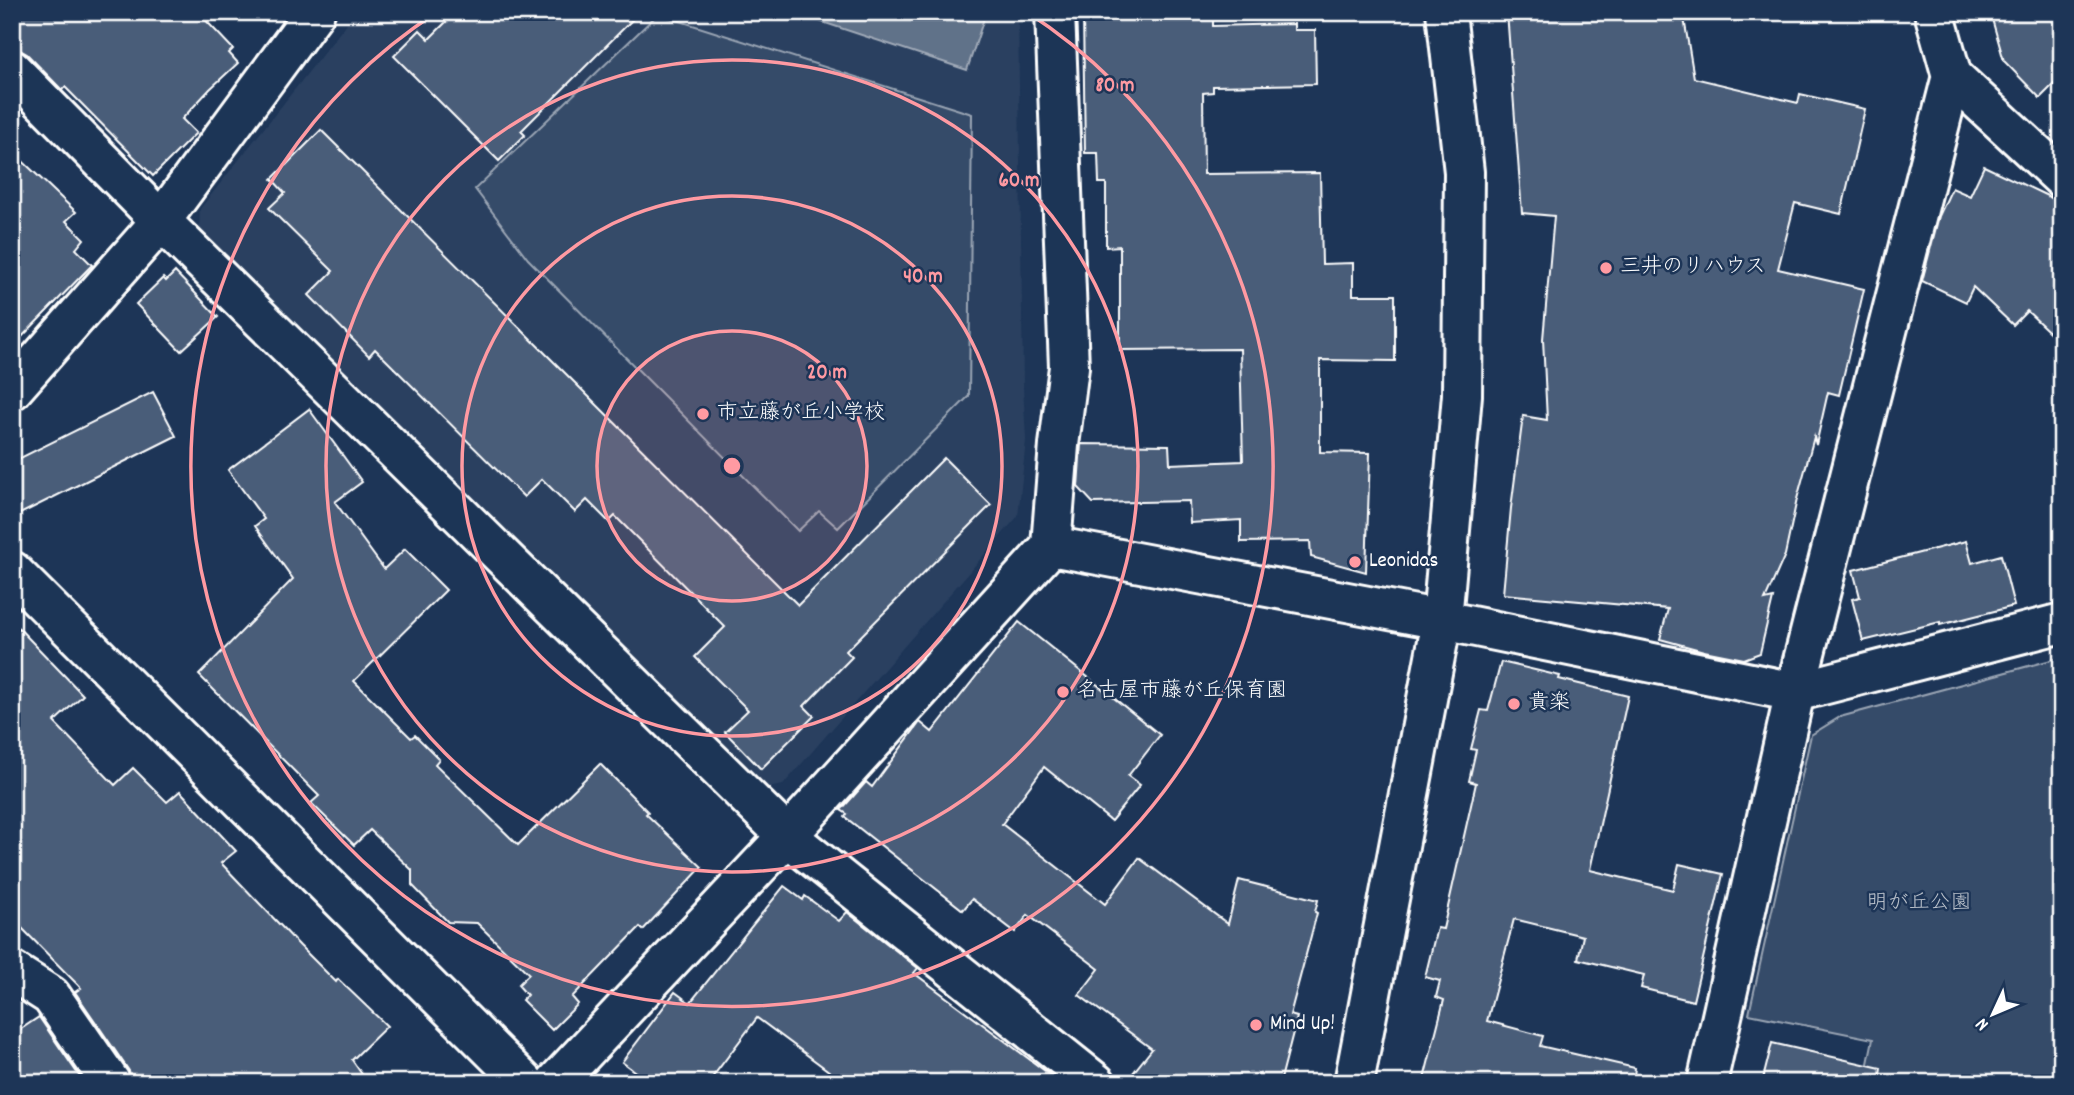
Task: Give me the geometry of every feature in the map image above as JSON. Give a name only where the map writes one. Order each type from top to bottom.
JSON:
[{"type":"street","points":[[12,390],[161,221],[315,12]]},
{"type":"street","points":[[555,1083],[787,836],[1051,546],[1059,445],[1069,367],[1055,12]]},
{"type":"street","points":[[1354,1083],[1442,620],[1462,395],[1464,172],[1446,12]]},
{"type":"street","points":[[1707,1083],[1795,692],[1952,76],[1934,12]]},
{"type":"street","points":[[12,70],[161,221],[787,836],[1096,1083]]},
{"type":"street","points":[[1952,76],[2062,178]]},
{"type":"street","points":[[1051,546],[1442,620],[1795,692],[2062,623]]},
{"type":"street","points":[[12,571],[525,1083]]},
{"type":"street","points":[[12,971],[51,996],[111,1083]]},
{"type":"shaded area","name":"市立藤が丘小学校","points":[[356,12],[1018,12],[1026,440],[1018,516],[783,785],[766,788],[199,237],[200,209]]},
{"type":"shaded area","points":[[806,12],[986,12],[967,70],[804,16]]},
{"type":"green space","points":[[658,14],[972,114],[969,396],[838,528],[819,511],[798,531],[528,259],[475,189]]},
{"type":"green space","name":"明が丘公園","points":[[2062,657],[2062,1083],[1864,1083],[1873,1039],[1749,1014],[1811,735],[1840,717]]},
{"type":"building","points":[[12,12],[198,12],[233,49],[229,53],[238,63],[182,119],[196,133],[153,176],[65,87],[62,90],[27,54],[12,49]]},
{"type":"building","points":[[456,12],[640,12],[521,131],[525,135],[499,161],[394,56],[420,30],[429,39]]},
{"type":"building","points":[[1213,12],[1213,26],[1294,24],[1294,30],[1315,30],[1316,84],[1213,86],[1213,92],[1203,93],[1204,174],[1320,173],[1322,264],[1353,263],[1353,295],[1395,295],[1395,361],[1320,360],[1320,452],[1370,453],[1366,572],[1311,557],[1310,541],[1241,542],[1241,520],[1190,523],[1189,501],[1093,503],[1078,487],[1081,444],[1169,445],[1170,464],[1243,461],[1240,349],[1120,350],[1120,246],[1106,247],[1106,183],[1099,183],[1098,153],[1085,153],[1083,14]]},
{"type":"building","points":[[1507,12],[1683,12],[1694,78],[1798,103],[1800,94],[1865,109],[1841,214],[1795,203],[1778,269],[1864,289],[1839,395],[1828,392],[1816,445],[1814,437],[1797,499],[1785,555],[1765,600],[1773,598],[1760,653],[1744,659],[1660,639],[1668,609],[1503,594],[1523,416],[1547,420],[1543,339],[1554,216],[1522,213]]},
{"type":"building","points":[[1990,12],[2062,12],[2062,76],[2040,98],[2004,61]]},
{"type":"building","points":[[321,130],[798,605],[944,458],[991,505],[846,651],[852,657],[804,706],[814,716],[761,769],[725,732],[748,710],[695,657],[725,627],[615,516],[609,522],[587,500],[575,512],[542,479],[524,497],[375,349],[369,356],[309,295],[333,271],[269,208],[285,193],[272,179]]},
{"type":"building","points":[[12,151],[76,212],[66,221],[84,239],[76,249],[92,265],[12,347]]},
{"type":"building","points":[[1984,166],[2062,203],[2062,344],[2027,311],[2013,325],[1973,287],[1966,302],[1922,281],[1939,216],[1952,188],[1970,196]]},
{"type":"building","points":[[175,272],[218,317],[181,351],[136,304],[163,278],[166,281]]},
{"type":"building","points":[[153,392],[176,436],[12,518],[12,462]]},
{"type":"building","points":[[309,409],[362,482],[335,502],[384,569],[405,549],[446,590],[354,681],[411,738],[415,735],[439,759],[435,764],[518,845],[600,764],[648,812],[646,814],[702,867],[643,930],[640,927],[572,997],[578,1004],[552,1030],[522,1000],[527,995],[518,985],[529,974],[477,923],[448,922],[412,885],[412,870],[370,830],[354,845],[311,803],[319,796],[199,675],[293,579],[255,526],[264,519],[228,470]]},
{"type":"building","points":[[1966,541],[1972,563],[2001,555],[2014,606],[1863,641],[1852,599],[1860,597],[1853,570]]},
{"type":"building","points":[[12,621],[83,695],[54,722],[115,785],[133,768],[167,802],[180,791],[236,851],[221,863],[336,982],[338,979],[387,1026],[352,1060],[368,1083],[133,1083],[129,1071],[75,992],[81,988],[12,918]]},
{"type":"building","points":[[1019,622],[1160,735],[1128,776],[1140,785],[1111,821],[1044,767],[1002,824],[1105,904],[1139,858],[1228,924],[1239,880],[1318,900],[1317,913],[1290,1015],[1297,1017],[1280,1083],[1125,1083],[1152,1049],[1079,995],[1099,969],[1028,915],[1015,932],[972,899],[963,910],[845,817],[847,814],[841,810],[866,782],[872,787],[920,722],[932,732]]},
{"type":"building","points":[[1501,662],[1628,696],[1590,870],[1673,890],[1679,864],[1723,874],[1693,1001],[1641,988],[1644,975],[1578,959],[1583,936],[1514,919],[1487,1021],[1543,1036],[1540,1046],[1635,1068],[1633,1083],[1423,1083],[1444,1000],[1436,997],[1440,981],[1425,977],[1437,928],[1443,929],[1476,783],[1469,781],[1476,750],[1471,749],[1481,710],[1488,711]]},
{"type":"building","points":[[784,886],[803,900],[805,896],[839,921],[847,912],[918,968],[914,973],[1061,1083],[845,1083],[757,1018],[708,1083],[650,1083],[622,1062],[675,992],[690,1003]]},
{"type":"building","points":[[39,1017],[84,1083],[12,1083],[12,1035]]},
{"type":"building","points":[[1772,1043],[1881,1068],[1879,1083],[1762,1083]]},
{"type":"place","name":"三井のリハウス","points":[[1606,268]]},
{"type":"place","name":"市立藤が丘小学校","points":[[703,414]]},
{"type":"place","name":"Leonidas","points":[[1355,562]]},
{"type":"place","name":"名古屋市藤が丘保育園","points":[[1063,692]]},
{"type":"place","name":"貴楽","points":[[1514,704]]},
{"type":"place","name":"Mind Up!","points":[[1256,1025]]}]
